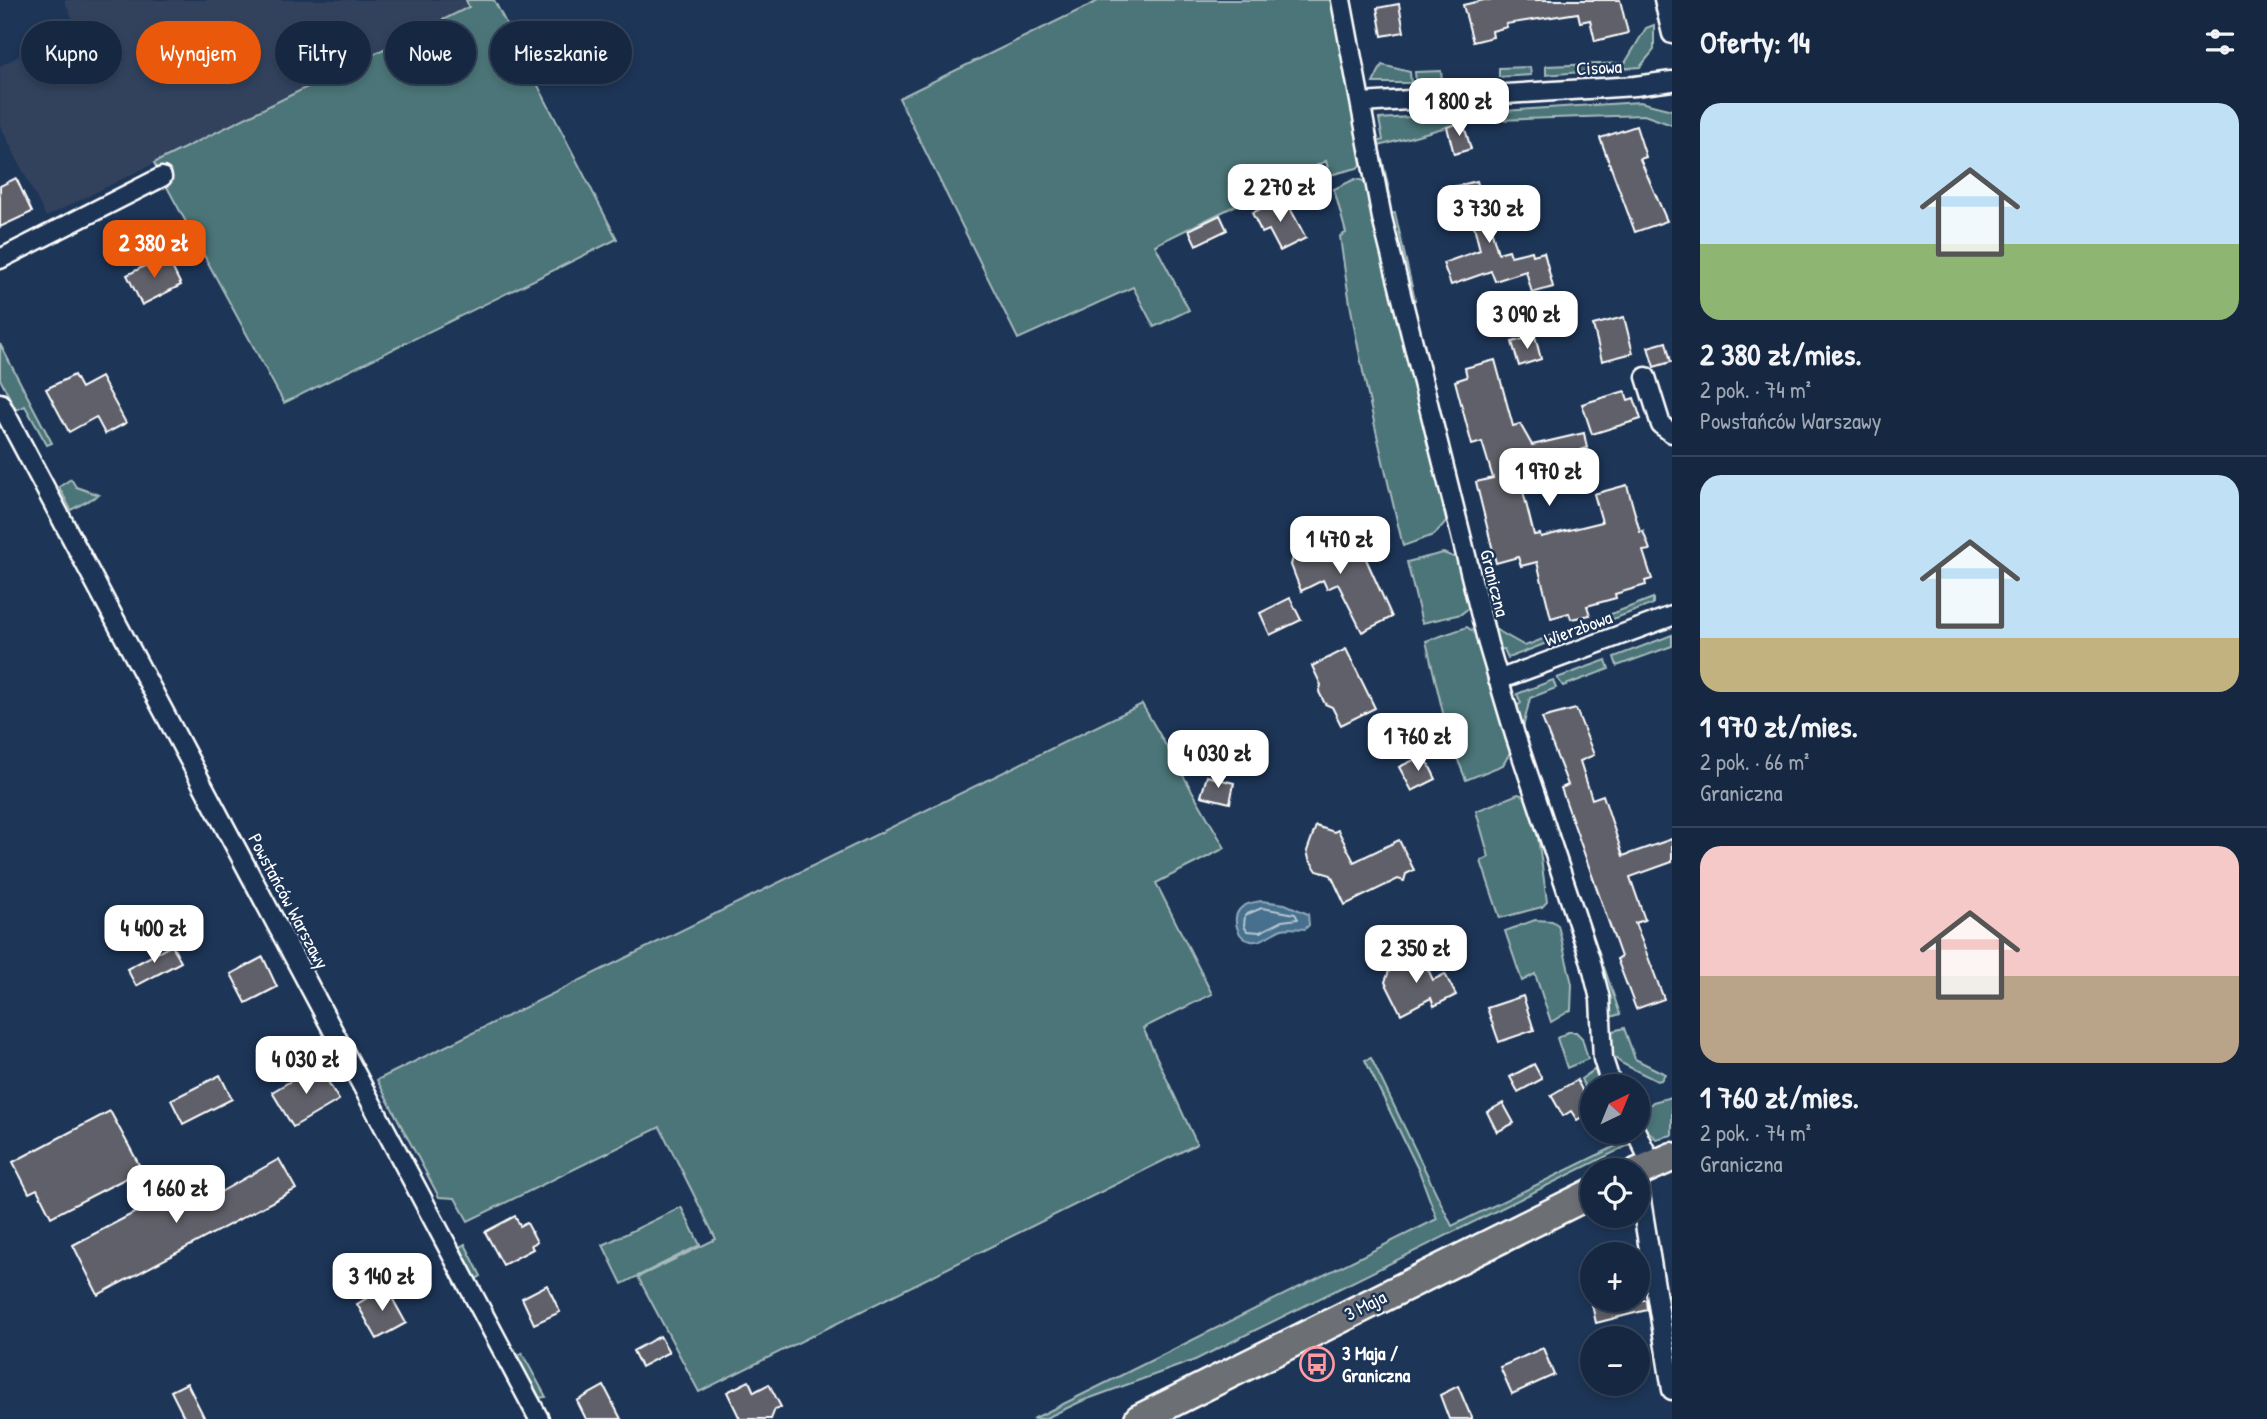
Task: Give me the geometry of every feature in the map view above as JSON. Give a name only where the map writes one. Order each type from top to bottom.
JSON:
[{"type":"main road","name":"3 Maja","points":[[1139,1419],[1580,1199]]},
{"type":"street","name":"Graniczna","points":[[1341,0],[1382,218],[1498,680],[1590,959],[1600,999],[1603,1059],[1608,1074]]},
{"type":"street","points":[[1664,0],[1672,34]]},
{"type":"street","name":"Cisowa","points":[[1361,103],[1635,86],[1672,81]]},
{"type":"street","points":[[0,259],[162,177]]},
{"type":"street","points":[[1646,377],[1661,425],[1672,433]]},
{"type":"street","name":"Powstańców Warszawy","points":[[0,402],[540,1419]]},
{"type":"street","name":"Wierzbowa","points":[[1498,680],[1672,616]]},
{"type":"street","points":[[1650,1169],[1672,1390]]},
{"type":"shaded area","points":[[64,0],[466,0],[470,6],[440,21],[385,21],[385,48],[371,55],[371,21],[275,21],[275,84],[313,84],[46,217],[0,125],[0,66],[21,55],[21,84],[122,84],[122,21],[74,21]]},
{"type":"green space","points":[[466,0],[494,0],[505,21],[490,21],[490,84],[537,84],[617,239],[284,403],[154,163],[314,84],[371,84],[371,56],[385,49],[385,84],[476,84],[476,21],[441,21],[469,7]]},
{"type":"green space","points":[[1100,0],[1335,0],[1365,162],[1357,168],[1330,175],[1326,161],[1155,245],[1189,310],[1154,327],[1133,287],[1018,339],[899,98]]},
{"type":"green space","points":[[1654,25],[1654,50],[1640,67],[1546,75],[1546,66],[1625,63],[1646,28]]},
{"type":"green space","points":[[1382,65],[1410,72],[1411,83],[1373,83]]},
{"type":"green space","points":[[1530,67],[1531,75],[1499,77],[1499,68]]},
{"type":"green space","points":[[1441,71],[1442,81],[1416,82],[1415,72]]},
{"type":"green space","points":[[1640,102],[1672,110],[1672,125],[1644,115],[1468,121],[1379,146],[1391,198],[1384,199],[1373,143],[1383,140],[1379,119]]},
{"type":"green space","points":[[1355,179],[1369,182],[1448,519],[1434,535],[1403,546],[1359,354],[1345,276],[1340,236],[1346,233],[1334,189]]},
{"type":"green space","points":[[1395,213],[1415,300],[1409,302],[1388,214]]},
{"type":"green space","points":[[0,344],[52,443],[47,445],[25,406],[16,410],[0,379]]},
{"type":"green space","points":[[71,479],[76,487],[99,495],[71,510],[59,487]]},
{"type":"green space","points":[[1443,553],[1459,559],[1471,606],[1461,614],[1422,623],[1407,562]]},
{"type":"green space","points":[[1485,587],[1495,629],[1525,646],[1558,633],[1560,638],[1508,658],[1504,649],[1496,650],[1481,588]]},
{"type":"green space","points":[[1653,598],[1653,604],[1605,622],[1603,617]]},
{"type":"green space","points":[[1467,627],[1481,637],[1512,749],[1503,765],[1466,780],[1449,738],[1426,641]]},
{"type":"green space","points":[[1672,635],[1672,646],[1617,666],[1614,657]]},
{"type":"green space","points":[[1606,660],[1609,669],[1563,686],[1557,678]]},
{"type":"green space","points":[[1553,680],[1556,688],[1530,698],[1523,728],[1527,739],[1521,737],[1513,709],[1521,703],[1517,694]]},
{"type":"green space","points":[[1142,704],[1225,848],[1156,883],[1212,994],[1143,1028],[1197,1144],[699,1392],[638,1277],[716,1239],[660,1127],[468,1221],[455,1198],[439,1197],[377,1080]]},
{"type":"green space","points":[[1518,794],[1527,797],[1535,815],[1547,902],[1542,907],[1500,918],[1481,861],[1489,857],[1476,811]]},
{"type":"green space","points":[[1535,920],[1552,921],[1558,925],[1572,984],[1571,1010],[1551,1022],[1535,974],[1522,981],[1505,931]]},
{"type":"green space","points":[[1604,967],[1620,1014],[1611,1017],[1599,969]]},
{"type":"green space","points":[[1624,1028],[1635,1059],[1665,1074],[1661,1080],[1657,1081],[1650,1078],[1650,1074],[1643,1074],[1621,1063],[1612,1055],[1609,1032]]},
{"type":"green space","points":[[1568,1032],[1576,1032],[1582,1038],[1588,1059],[1567,1068],[1557,1038]]},
{"type":"green space","points":[[1371,1058],[1452,1226],[1580,1164],[1580,1169],[1195,1360],[1082,1401],[1044,1419],[1033,1419],[1437,1219],[1419,1171],[1365,1060]]},
{"type":"green space","points":[[1672,1097],[1672,1135],[1656,1139],[1650,1133],[1650,1105]]},
{"type":"green space","points":[[1615,1144],[1631,1144],[1603,1158],[1591,1158],[1616,1146]]},
{"type":"green space","points":[[681,1207],[700,1245],[622,1284],[603,1245]]},
{"type":"green space","points":[[465,1244],[481,1276],[476,1279],[460,1247]]},
{"type":"green space","points":[[522,1353],[546,1397],[538,1398],[517,1356]]},
{"type":"water","points":[[1261,901],[1285,904],[1308,914],[1309,925],[1305,929],[1282,929],[1260,940],[1246,939],[1237,928],[1237,913],[1244,906]]},
{"type":"building","points":[[1484,0],[1620,0],[1628,33],[1595,41],[1590,20],[1580,22],[1578,13],[1506,24],[1507,27],[1492,31],[1493,37],[1473,42],[1463,5]]},
{"type":"building","points":[[1399,4],[1404,32],[1382,36],[1377,8]]},
{"type":"building","points":[[1463,122],[1471,149],[1454,154],[1447,127]]},
{"type":"building","points":[[1636,126],[1646,157],[1640,159],[1667,221],[1635,232],[1600,138]]},
{"type":"building","points":[[16,178],[32,212],[0,227],[0,186]]},
{"type":"building","points":[[1477,181],[1498,253],[1509,250],[1511,256],[1532,251],[1533,255],[1544,252],[1553,287],[1532,293],[1526,271],[1495,281],[1491,271],[1451,285],[1443,263],[1480,250],[1472,218],[1452,223],[1444,189]]},
{"type":"building","points":[[1284,197],[1306,238],[1280,251],[1269,230],[1262,233],[1252,213]]},
{"type":"building","points":[[1220,215],[1227,230],[1196,245],[1189,230]]},
{"type":"building","points":[[166,255],[181,285],[142,305],[127,275]]},
{"type":"building","points":[[1624,317],[1633,353],[1602,361],[1593,325]]},
{"type":"building","points":[[1535,336],[1541,359],[1519,366],[1512,342]]},
{"type":"building","points":[[1666,342],[1671,362],[1654,367],[1648,347]]},
{"type":"building","points":[[1495,360],[1513,426],[1520,424],[1532,445],[1584,433],[1587,448],[1581,450],[1582,455],[1578,456],[1580,464],[1556,469],[1553,457],[1517,467],[1534,535],[1540,534],[1541,537],[1602,522],[1594,494],[1627,485],[1640,532],[1643,531],[1650,550],[1643,551],[1652,579],[1645,581],[1646,585],[1615,594],[1616,598],[1587,606],[1590,615],[1571,619],[1569,613],[1551,618],[1537,562],[1521,566],[1518,557],[1496,563],[1476,482],[1493,478],[1482,442],[1472,445],[1455,381],[1467,377],[1465,368]]},
{"type":"building","points":[[74,375],[81,388],[101,377],[126,423],[105,434],[96,417],[69,432],[46,389]]},
{"type":"building","points":[[1625,391],[1628,400],[1634,398],[1641,419],[1592,434],[1582,404]]},
{"type":"building","points":[[1301,526],[1316,537],[1327,532],[1333,544],[1345,538],[1353,555],[1362,550],[1392,617],[1362,632],[1338,584],[1327,589],[1323,580],[1301,591],[1291,565]]},
{"type":"building","points":[[1290,598],[1301,620],[1270,635],[1260,613]]},
{"type":"building","points":[[1346,649],[1375,708],[1341,725],[1332,707],[1325,704],[1319,692],[1321,685],[1312,666]]},
{"type":"building","points":[[1576,709],[1594,755],[1580,761],[1592,799],[1603,795],[1623,856],[1672,839],[1672,862],[1630,877],[1645,920],[1635,923],[1664,999],[1636,1009],[1617,959],[1621,957],[1561,788],[1568,785],[1542,718]]},
{"type":"building","points":[[1424,755],[1436,779],[1412,791],[1399,767]]},
{"type":"building","points":[[1207,776],[1234,783],[1230,803],[1201,796]]},
{"type":"building","points":[[1316,826],[1334,832],[1338,830],[1354,862],[1399,840],[1414,870],[1406,874],[1404,881],[1398,879],[1345,905],[1331,875],[1317,871],[1309,859],[1307,851]]},
{"type":"building","points":[[172,945],[181,962],[136,986],[127,969]]},
{"type":"building","points":[[1413,956],[1416,962],[1426,965],[1433,980],[1445,974],[1456,995],[1434,1006],[1431,998],[1401,1014],[1385,982],[1393,960],[1401,962]]},
{"type":"building","points":[[263,957],[277,987],[246,1003],[231,974]]},
{"type":"building","points":[[1523,996],[1534,1030],[1499,1042],[1487,1008]]},
{"type":"building","points":[[1534,1064],[1542,1079],[1518,1092],[1510,1077]]},
{"type":"building","points":[[318,1065],[339,1100],[293,1127],[272,1092]]},
{"type":"building","points":[[220,1075],[232,1099],[183,1124],[171,1100]]},
{"type":"building","points":[[1577,1080],[1580,1086],[1580,1118],[1577,1120],[1571,1111],[1563,1116],[1551,1095]]},
{"type":"building","points":[[1503,1103],[1514,1123],[1497,1132],[1487,1112]]},
{"type":"building","points":[[110,1111],[142,1170],[51,1217],[37,1189],[29,1193],[13,1162]]},
{"type":"building","points":[[279,1159],[296,1189],[98,1295],[73,1245],[206,1175],[217,1194]]},
{"type":"building","points":[[515,1216],[520,1226],[527,1223],[537,1242],[531,1245],[533,1249],[503,1265],[485,1232]]},
{"type":"building","points":[[547,1285],[560,1312],[534,1324],[522,1298]]},
{"type":"building","points":[[386,1287],[406,1323],[377,1339],[357,1304]]},
{"type":"building","points":[[1594,1312],[1639,1312],[1596,1323]]},
{"type":"building","points":[[660,1336],[669,1352],[641,1367],[633,1351]]},
{"type":"building","points":[[1543,1348],[1554,1375],[1512,1394],[1500,1367]]},
{"type":"building","points":[[749,1381],[754,1392],[769,1384],[781,1407],[775,1409],[771,1419],[740,1419],[727,1392]]},
{"type":"building","points":[[187,1383],[205,1419],[185,1419],[171,1391]]},
{"type":"building","points":[[604,1386],[621,1419],[586,1419],[577,1401]]},
{"type":"building","points":[[1458,1386],[1472,1419],[1449,1419],[1440,1395]]},
{"type":"place","name":"3 Maja / Graniczna","points":[[1317,1364]]}]
